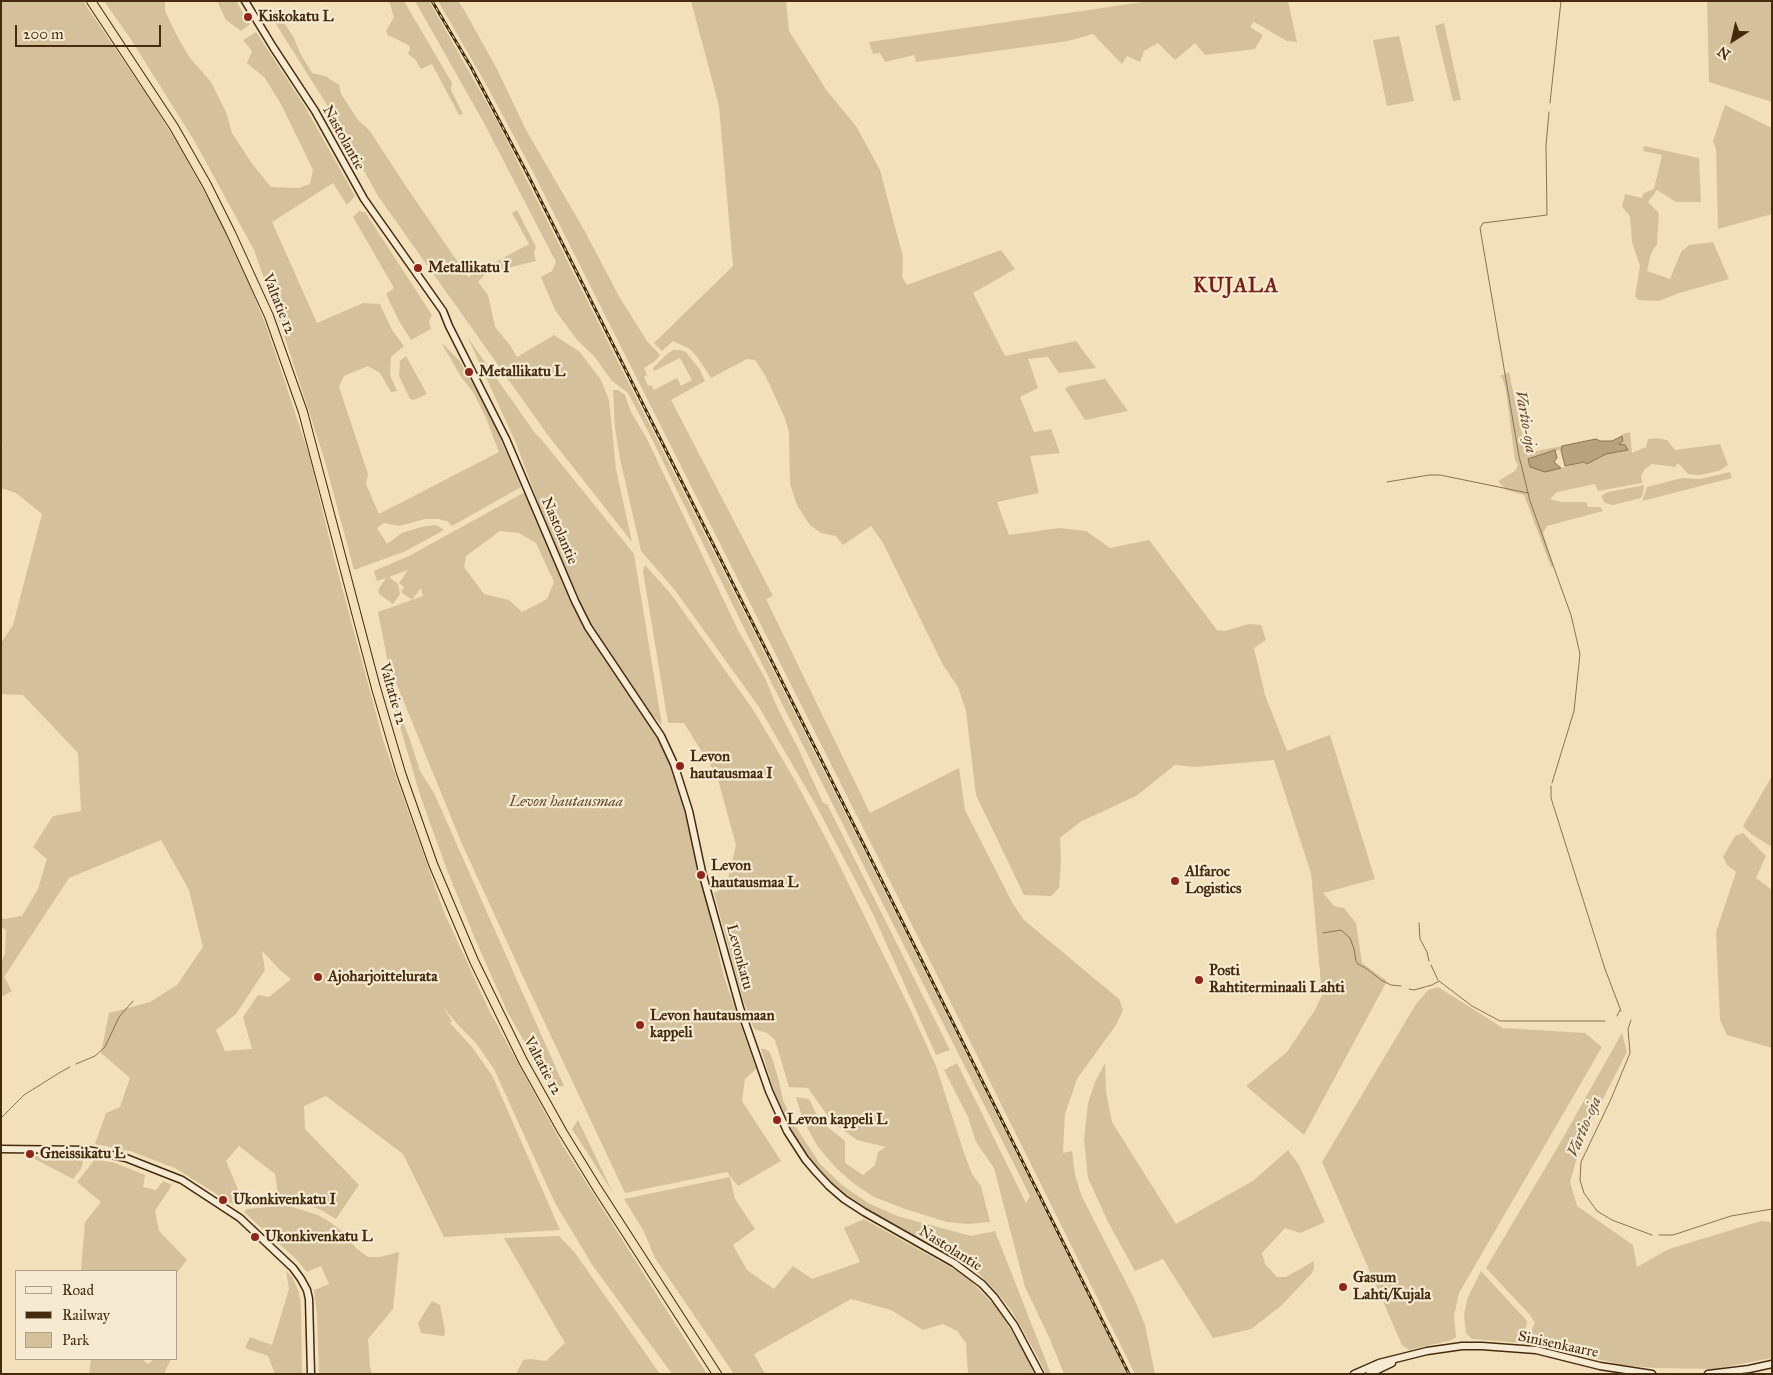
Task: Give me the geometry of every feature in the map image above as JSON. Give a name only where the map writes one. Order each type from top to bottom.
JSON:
[{"type":"highway","name":"Valtatie 12","points":[[91,1],[174,127],[207,185],[232,233],[269,316],[303,412],[388,730],[434,864],[474,961],[496,1008],[546,1103],[597,1188],[717,1374]]},
{"type":"highway","points":[[668,1296],[712,1374]]},
{"type":"highway","points":[[668,1296],[722,1374]]},
{"type":"main road","name":"Nastolantie","points":[[245,1],[314,111],[364,199],[443,311],[506,439],[579,609],[597,640],[661,736]]},
{"type":"main road","name":"Levonkatu","points":[[661,736],[674,764],[730,975],[769,1091],[787,1131],[805,1159],[829,1186],[864,1212]]},
{"type":"main road","points":[[1,1149],[87,1150],[126,1158],[182,1180],[248,1223],[301,1278],[309,1299],[312,1374]]},
{"type":"main road","name":"Nastolantie","points":[[864,1212],[954,1263],[982,1284],[1014,1324],[1040,1374]]},
{"type":"main road","name":"Sinisenkaarre","points":[[1354,1374],[1379,1363],[1437,1349],[1462,1346],[1497,1346],[1536,1350],[1600,1366],[1652,1374]]},
{"type":"main road","name":"Sinisenkaarre","points":[[1369,1374],[1400,1358]]},
{"type":"main road","points":[[1708,1374],[1772,1364]]},
{"type":"green space","points":[[1,1],[83,1],[180,148],[240,261],[265,323],[309,455],[333,554],[384,743],[444,912],[489,1010],[563,1146],[707,1374],[672,1374],[593,1266],[555,1203],[494,1069],[476,1043],[443,1007],[452,1021],[450,1023],[472,1047],[493,1077],[560,1230],[444,1237],[403,1154],[326,1096],[304,1106],[305,1129],[359,1185],[336,1219],[321,1210],[301,1202],[279,1201],[275,1174],[239,1146],[226,1161],[244,1204],[234,1205],[175,1168],[130,1151],[95,1144],[106,1113],[120,1107],[130,1078],[101,1053],[109,1013],[150,1002],[177,985],[203,947],[189,890],[161,840],[69,878],[4,977],[12,991],[1,997],[1,962],[5,954],[6,930],[1,927],[1,917],[4,919],[22,916],[38,889],[47,859],[33,847],[53,816],[81,811],[78,753],[23,695],[1,694],[1,643],[13,625],[42,514],[16,493],[1,488],[1,448],[3,446],[1,444]],"holes":[[[262,951],[291,979],[269,997],[258,995],[243,1017],[252,1049],[225,1051],[216,1030],[236,1014],[265,970]]]},
{"type":"green space","points":[[104,1],[165,1],[165,11],[177,36],[190,58],[211,82],[226,112],[232,133],[253,165],[271,187],[299,188],[310,184],[313,170],[282,106],[265,78],[247,63],[252,51],[243,40],[256,32],[304,105],[355,196],[347,205],[333,183],[272,222],[317,323],[363,303],[380,304],[392,330],[404,346],[391,357],[390,375],[397,391],[391,392],[380,373],[368,366],[344,376],[339,387],[368,474],[366,484],[379,514],[499,452],[486,418],[473,392],[461,377],[441,342],[459,360],[476,389],[494,424],[521,487],[452,526],[447,521],[437,519],[425,519],[399,526],[384,523],[377,528],[387,544],[402,533],[421,527],[436,525],[444,530],[406,551],[354,570],[324,458],[254,250],[195,142],[130,38]]},
{"type":"green space","points":[[217,1],[236,1],[250,24],[241,31],[226,20]]},
{"type":"green space","points":[[389,1],[404,1],[452,83],[451,90],[463,114],[459,115],[432,64],[421,69],[415,59],[408,54],[410,46],[388,35],[386,31],[394,17]]},
{"type":"green space","points":[[415,1],[429,1],[497,121],[1127,1374],[1064,1374],[1025,1287],[994,1168],[976,1142],[968,1117],[944,1070],[957,1063],[1026,1203],[1030,1196],[628,393],[612,381],[594,356],[577,340],[555,310],[541,277],[552,271],[556,262],[484,123]]},
{"type":"green space","points":[[438,1],[458,1],[463,8],[497,69],[526,130],[583,228],[620,298],[647,341],[660,355],[655,361],[644,368],[647,375],[644,377],[648,386],[651,385],[654,390],[677,378],[681,386],[692,380],[680,358],[654,371],[653,368],[668,353],[674,350],[686,352],[700,370],[705,381],[671,400],[773,596],[766,599],[870,813],[959,768],[965,810],[1013,904],[1024,920],[1119,999],[1123,1010],[1116,1025],[1077,1079],[1065,1114],[1063,1153],[1072,1151],[1075,1175],[1082,1197],[1133,1296],[1145,1325],[1155,1374],[1135,1374],[932,965],[533,172],[487,86]]},
{"type":"green space","points":[[691,1],[786,1],[789,31],[827,91],[856,126],[880,170],[903,257],[902,277],[907,285],[1001,250],[1015,269],[973,293],[1005,356],[1076,341],[1096,368],[1059,373],[1048,357],[1028,359],[1038,388],[1020,397],[1034,432],[1051,429],[1060,453],[1030,456],[1039,493],[997,502],[1009,535],[1059,528],[1086,531],[1110,548],[1149,540],[1217,630],[1225,631],[1249,624],[1261,625],[1266,640],[1254,648],[1265,695],[1287,751],[1330,735],[1375,879],[1323,893],[1334,906],[1344,908],[1356,923],[1362,963],[1387,981],[1304,1135],[1246,1086],[1287,1052],[1315,1010],[1322,995],[1311,873],[1274,760],[1195,767],[1175,765],[1136,796],[1080,822],[1060,838],[1059,888],[1051,896],[1024,895],[976,795],[966,711],[958,687],[943,665],[883,543],[871,526],[843,545],[836,536],[821,533],[810,525],[797,505],[790,484],[789,432],[784,416],[765,375],[755,360],[747,359],[711,378],[690,349],[673,341],[662,351],[654,343],[733,266],[719,106]]},
{"type":"green space","points":[[1150,1],[1288,1],[1297,42],[1287,41],[1254,22],[1250,27],[1263,35],[1255,49],[1205,55],[1195,43],[1175,60],[1158,43],[1144,51],[1140,62],[1127,56],[1122,64],[1093,34],[1068,41],[916,62],[914,55],[885,62],[880,53],[873,54],[869,42]]},
{"type":"green space","points":[[1707,1],[1772,1],[1772,102],[1709,82]]},
{"type":"green space","points":[[276,10],[294,38],[300,53],[312,73],[325,76],[339,85],[341,94],[358,120],[370,131],[468,277],[529,244],[512,213],[517,210],[536,247],[534,253],[536,261],[486,273],[478,282],[488,295],[495,327],[517,357],[554,335],[580,352],[601,380],[609,400],[616,469],[632,542],[547,434],[378,196],[332,113],[274,21],[271,12]]},
{"type":"green space","points":[[1444,23],[1461,100],[1453,101],[1435,26]]},
{"type":"green space","points":[[1399,36],[1414,101],[1387,106],[1373,40]]},
{"type":"green space","points":[[1725,105],[1772,128],[1772,214],[1718,229],[1716,149],[1713,141]]},
{"type":"green space","points":[[1644,146],[1699,158],[1701,202],[1676,202],[1657,190],[1648,202],[1659,213],[1657,244],[1651,253],[1647,271],[1670,279],[1681,252],[1689,245],[1713,242],[1729,279],[1679,293],[1659,301],[1638,300],[1635,296],[1640,266],[1632,242],[1630,216],[1622,207],[1625,194],[1642,198],[1644,193],[1654,189],[1662,155],[1643,151]]},
{"type":"green space","points":[[359,211],[365,212],[432,315],[429,321],[431,329],[411,340],[386,294],[394,288],[353,217]]},
{"type":"green space","points":[[468,338],[535,433],[634,554],[662,725],[650,713],[591,626],[549,532],[516,443]]},
{"type":"green space","points":[[406,356],[427,394],[414,400],[410,399],[399,376],[400,361]]},
{"type":"green space","points":[[1509,372],[1526,453],[1562,446],[1561,450],[1550,451],[1545,455],[1528,459],[1530,467],[1561,468],[1584,462],[1587,464],[1606,454],[1627,450],[1618,444],[1623,441],[1623,434],[1630,432],[1632,453],[1646,447],[1648,439],[1657,438],[1667,440],[1675,450],[1720,444],[1728,465],[1719,471],[1699,475],[1688,474],[1678,463],[1675,467],[1652,464],[1645,469],[1641,476],[1642,483],[1598,491],[1595,484],[1557,492],[1550,499],[1562,502],[1586,502],[1588,507],[1600,507],[1603,511],[1547,526],[1543,533],[1554,567],[1551,567],[1524,495],[1506,490],[1498,481],[1515,471],[1518,465],[1515,460],[1506,391],[1500,376]]},
{"type":"green space","points":[[1105,379],[1128,411],[1085,420],[1065,389],[1069,386]]},
{"type":"green space","points":[[613,390],[618,390],[625,395],[631,412],[647,439],[737,628],[765,678],[823,803],[827,804],[950,1050],[936,1055],[873,914],[817,807],[759,707],[674,589],[641,551],[620,459],[615,428]]},
{"type":"green space","points":[[1730,472],[1732,478],[1642,501],[1647,487],[1682,478],[1700,479]]},
{"type":"green space","points":[[1644,485],[1641,498],[1613,505],[1605,503],[1601,496],[1608,492]]},
{"type":"green space","name":"Levon hautausmaa","points":[[525,492],[571,603],[585,629],[643,713],[665,750],[686,815],[724,977],[756,1069],[745,1079],[742,1101],[781,1161],[738,1186],[727,1172],[625,1193],[462,844],[388,663],[378,612],[412,600],[401,592],[404,587],[399,583],[408,570],[389,577],[398,584],[400,594],[393,604],[379,594],[378,590],[386,578],[377,581],[374,571],[409,556]],"holes":[[[500,531],[519,533],[536,543],[554,582],[547,599],[522,612],[509,600],[484,594],[464,567],[466,556]],[[421,588],[423,596],[412,600]]]},
{"type":"green space","points":[[645,565],[671,594],[754,711],[797,784],[834,854],[936,1066],[964,1153],[972,1174],[981,1186],[990,1222],[968,1224],[947,1222],[874,1197],[853,1183],[836,1168],[818,1147],[803,1120],[796,1097],[809,1099],[820,1121],[845,1141],[845,1163],[863,1175],[875,1165],[878,1152],[886,1147],[857,1140],[832,1122],[808,1088],[789,1087],[775,1040],[767,1033],[754,1029],[743,1000],[714,893],[726,887],[736,845],[717,776],[684,723],[668,723],[643,571]]},
{"type":"green space","points":[[385,676],[420,771],[434,793],[564,1086],[550,1088],[507,1011],[476,941],[447,870],[421,798]]},
{"type":"green space","points":[[1772,776],[1772,847],[1751,834],[1743,826]]},
{"type":"green space","points":[[1743,833],[1766,856],[1756,878],[1772,890],[1772,1048],[1727,1035],[1720,1020],[1716,932],[1736,872],[1727,865],[1723,857],[1735,836]]},
{"type":"green space","points":[[1438,987],[1503,1028],[1585,1033],[1602,1047],[1459,1293],[1454,1316],[1456,1337],[1452,1340],[1409,1350],[1402,1345],[1322,1162],[1416,1004],[1428,990]]},
{"type":"green space","points":[[1622,1033],[1627,1052],[1582,1140],[1570,1182],[1577,1206],[1633,1245],[1637,1267],[1669,1249],[1761,1221],[1770,1222],[1772,1225],[1772,1358],[1714,1369],[1654,1368],[1622,1365],[1531,1343],[1531,1331],[1535,1323],[1530,1315],[1486,1268]]},
{"type":"green space","points":[[761,1049],[770,1052],[783,1100],[794,1124],[820,1164],[842,1185],[868,1203],[897,1216],[971,1236],[995,1231],[1051,1374],[1046,1374],[1013,1313],[996,1291],[977,1272],[865,1210],[839,1190],[818,1170],[800,1146],[786,1121],[775,1094]]},
{"type":"green space","points":[[1105,1063],[1106,1092],[1112,1122],[1176,1224],[1253,1181],[1288,1150],[1299,1165],[1325,1222],[1300,1233],[1285,1228],[1262,1253],[1265,1264],[1277,1277],[1286,1277],[1314,1261],[1314,1268],[1312,1273],[1281,1306],[1251,1329],[1213,1338],[1163,1259],[1135,1271],[1108,1222],[1088,1178],[1084,1139],[1088,1103],[1095,1082]]},
{"type":"green space","points":[[578,1120],[613,1193],[572,1129]]},
{"type":"green space","points":[[29,1156],[84,1157],[81,1169],[73,1179]]},
{"type":"green space","points":[[95,1159],[115,1163],[145,1175],[143,1187],[156,1190],[163,1181],[172,1185],[155,1211],[159,1231],[187,1260],[178,1271],[81,1270],[85,1222],[101,1202],[77,1182]]},
{"type":"green space","points":[[730,1177],[735,1199],[755,1229],[733,1245],[747,1270],[774,1289],[793,1266],[812,1279],[860,1262],[844,1228],[864,1219],[966,1276],[999,1310],[1026,1356],[1034,1374],[968,1374],[966,1343],[957,1331],[943,1324],[923,1330],[891,1310],[851,1299],[754,1354],[765,1374],[734,1374],[655,1258],[643,1230],[624,1199]]},
{"type":"green space","points":[[289,1206],[318,1215],[343,1232],[356,1248],[368,1257],[380,1257],[399,1252],[393,1309],[368,1339],[372,1374],[319,1374],[317,1314],[314,1290],[329,1284],[321,1266],[307,1272],[295,1258],[244,1212],[247,1209]]},
{"type":"green space","points":[[559,1236],[575,1253],[660,1374],[516,1374],[523,1360],[546,1361],[565,1343],[504,1238]]},
{"type":"green space","points":[[286,1271],[292,1277],[299,1292],[302,1374],[275,1374],[268,1356],[245,1348],[250,1337],[272,1345],[289,1289]]},
{"type":"green space","points":[[1481,1271],[1527,1321],[1523,1343],[1472,1339],[1466,1333],[1464,1314],[1468,1297]]},
{"type":"green space","points":[[432,1301],[440,1305],[445,1331],[444,1336],[421,1333],[418,1323]]},
{"type":"green space","points":[[91,1360],[143,1360],[148,1364],[153,1360],[171,1360],[164,1374],[89,1374]]},
{"type":"shaded area","points":[[1622,436],[1623,441],[1619,444],[1625,445],[1628,450],[1606,454],[1587,464],[1584,462],[1565,466],[1561,450],[1562,446],[1596,439],[1612,441]]},
{"type":"shaded area","points":[[1555,450],[1557,458],[1554,462],[1561,468],[1545,472],[1530,467],[1528,459]]},
{"type":"waterway","name":"Vartio-oja","points":[[1550,103],[1561,1]]},
{"type":"waterway","name":"Vartio-oja","points":[[1549,112],[1546,145],[1547,215],[1483,223],[1480,228],[1519,456],[1530,501],[1571,615],[1580,654],[1574,711],[1552,783]]},
{"type":"waterway","points":[[1387,482],[1440,475],[1528,493]]},
{"type":"waterway","name":"Vartio-oja","points":[[1551,786],[1551,798],[1605,969],[1621,1011]]},
{"type":"waterway","points":[[1419,923],[1420,939],[1427,952],[1429,961]]},
{"type":"waterway","points":[[1323,933],[1341,930],[1350,938],[1358,964],[1381,980],[1391,985],[1401,986]]},
{"type":"waterway","points":[[1431,965],[1438,980]]},
{"type":"waterway","points":[[1409,989],[1414,990],[1439,981],[1472,1006],[1500,1021],[1605,1021]]},
{"type":"waterway","points":[[76,1064],[95,1056],[105,1047],[119,1017],[133,1001]]},
{"type":"waterway","name":"Vartio-oja","points":[[1617,1016],[1620,1010]]},
{"type":"waterway","name":"Vartio-oja","points":[[1631,1020],[1628,1029],[1630,1053],[1611,1099],[1581,1162],[1580,1180],[1584,1193],[1597,1211],[1612,1220],[1652,1235]]},
{"type":"waterway","points":[[1,1118],[24,1095],[70,1067]]},
{"type":"waterway","name":"Vartio-oja","points":[[1659,1235],[1673,1235],[1731,1216],[1772,1209]]},
{"type":"railway","points":[[432,1],[471,67],[529,177],[1129,1374]]},
{"type":"place","name":"Kiskokatu L","points":[[248,17]]},
{"type":"place","name":"Metallikatu I","points":[[418,268]]},
{"type":"place","name":"Metallikatu L","points":[[469,372]]},
{"type":"place","name":"Levon hautausmaa I","points":[[680,766]]},
{"type":"place","name":"Levon hautausmaa L","points":[[701,875]]},
{"type":"place","name":"Alfaroc Logistics","points":[[1175,881]]},
{"type":"place","name":"Ajoharjoittelurata","points":[[318,977]]},
{"type":"place","name":"Posti Rahtiterminaali Lahti","points":[[1199,980]]},
{"type":"place","name":"Levon hautausmaan kappeli","points":[[640,1025]]},
{"type":"place","name":"Levon kappeli L","points":[[777,1120]]},
{"type":"place","name":"Gneissikatu L","points":[[30,1154]]},
{"type":"place","name":"Ukonkivenkatu I","points":[[223,1200]]},
{"type":"place","name":"Ukonkivenkatu L","points":[[255,1237]]},
{"type":"place","name":"Gasum Lahti/Kujala","points":[[1343,1287]]},
{"type":"district","name":"KUJALA","points":[[1236,287]]}]
